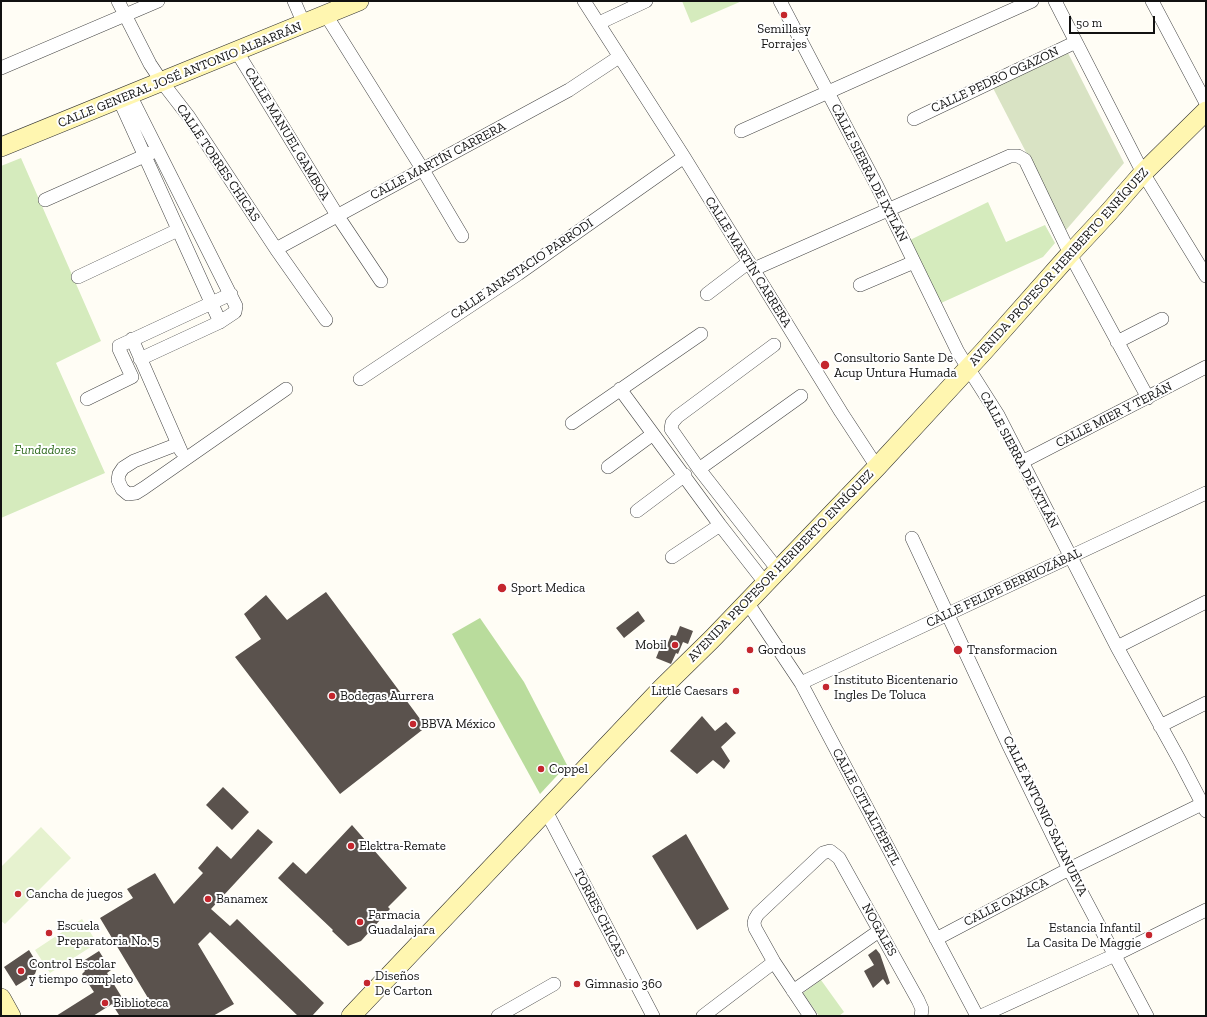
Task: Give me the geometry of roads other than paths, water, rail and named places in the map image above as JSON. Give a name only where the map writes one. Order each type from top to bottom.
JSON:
[{"type":"main road","name":"CALLE GENERAL JOSÉ ANTONIO ALBARRÁN","points":[[1,147],[359,1]]},
{"type":"main road","name":"AVENIDA PROFESOR HERIBERTO ENRÍQUEZ","points":[[351,1016],[662,688],[712,639],[877,467],[1144,173],[1206,111]]},
{"type":"street","name":"CALLE TORRES CHICAS","points":[[118,1],[142,51],[162,82],[189,117],[276,249],[326,320]]},
{"type":"street","points":[[1,68],[158,1]]},
{"type":"street","points":[[294,1],[304,24]]},
{"type":"street","name":"CALLE MARTÍN CARRERA","points":[[584,1],[684,157],[841,412],[877,467]]},
{"type":"street","points":[[599,23],[646,1]]},
{"type":"street","name":"CALLE SIERRA DE IXTLÁN","points":[[780,1],[889,210],[967,368],[982,388],[998,415],[1117,647],[1205,806]]},
{"type":"street","points":[[742,131],[1032,1]]},
{"type":"street","points":[[1055,1],[1144,173],[1206,276]]},
{"type":"street","points":[[1152,1],[1206,103]]},
{"type":"street","points":[[326,15],[423,170],[462,236]]},
{"type":"street","name":"CALLE PEDRO OGAZON","points":[[914,119],[1076,42]]},
{"type":"street","name":"CALLE MANUEL GAMBOA","points":[[237,52],[337,215],[381,281]]},
{"type":"street","name":"CALLE MARTÍN CARRERA","points":[[276,249],[569,90],[619,57]]},
{"type":"street","points":[[87,399],[132,377],[143,364],[220,322],[236,310],[236,304],[158,150],[124,97]]},
{"type":"street","points":[[124,97],[144,156],[220,322]]},
{"type":"street","points":[[45,200],[158,150]]},
{"type":"street","points":[[707,294],[752,266],[889,210],[1014,155],[1025,160],[1070,254],[1148,398]]},
{"type":"street","name":"CALLE ANASTACIO PARRODI","points":[[360,379],[518,274],[684,157]]},
{"type":"street","points":[[78,277],[178,230]]},
{"type":"street","points":[[860,286],[914,262]]},
{"type":"street","points":[[132,377],[119,347],[121,344],[212,304],[231,294]]},
{"type":"street","points":[[1117,342],[1162,319]]},
{"type":"street","points":[[572,423],[701,334]]},
{"type":"street","points":[[132,339],[185,458]]},
{"type":"street","points":[[772,577],[700,469],[671,429],[672,423],[677,417],[774,345]]},
{"type":"street","name":"CALLE MIER Y TERÁN","points":[[1022,462],[1206,367]]},
{"type":"street","points":[[178,444],[128,464],[123,468],[119,474],[118,480],[122,489],[128,494],[136,493],[286,389]]},
{"type":"street","points":[[620,389],[720,525],[772,577]]},
{"type":"street","points":[[700,469],[801,396]]},
{"type":"street","points":[[608,467],[653,434]]},
{"type":"street","points":[[637,511],[684,475]]},
{"type":"street","name":"CALLE FELIPE BERRIOZÁBAL","points":[[802,684],[948,614],[1205,495]]},
{"type":"street","points":[[672,557],[720,525]]},
{"type":"street","name":"CALLE ANTONIO SALANUEVA","points":[[912,538],[1009,746],[1069,869],[1146,1016]]},
{"type":"street","name":"CALLE CITLALTÉPETL","points":[[747,602],[802,684],[977,1016]]},
{"type":"street","points":[[1117,647],[1206,602]]},
{"type":"street","points":[[1160,726],[1206,703]]},
{"type":"street","name":"CALLE OAXACA","points":[[936,938],[1069,869],[1205,806]]},
{"type":"street","name":"TORRES CHICAS","points":[[546,811],[653,1016]]},
{"type":"street","name":"NOGALES","points":[[774,962],[755,928],[755,919],[823,853],[827,851],[833,852],[839,858],[918,1000],[922,1009],[921,1016]]},
{"type":"street","points":[[981,1016],[1115,955],[1206,910]]},
{"type":"street","points":[[793,991],[879,931]]},
{"type":"street","points":[[704,1016],[774,962],[810,1016]]},
{"type":"street","points":[[498,1016],[554,984]]},
{"type":"place","name":"Semillasy Forrajes","points":[[784,15]]},
{"type":"place","name":"Consultorio Sante De Acup Untura Humada","points":[[825,365]]},
{"type":"place","name":"Sport Medica","points":[[502,588]]},
{"type":"place","name":"Mobil","points":[[675,645]]},
{"type":"place","name":"Gordous","points":[[750,650]]},
{"type":"place","name":"Transformacion","points":[[958,650]]},
{"type":"place","name":"Instituto Bicentenario Ingles De Toluca","points":[[826,687]]},
{"type":"place","name":"Little Caesars","points":[[736,691]]},
{"type":"place","name":"Bodegas Aurrera","points":[[332,696]]},
{"type":"place","name":"BBVA México","points":[[413,724]]},
{"type":"place","name":"Coppel","points":[[541,769]]},
{"type":"place","name":"Elektra-Remate","points":[[351,846]]},
{"type":"place","name":"Cancha de juegos","points":[[18,894]]},
{"type":"place","name":"Banamex","points":[[208,899]]},
{"type":"place","name":"Farmacia Guadalajara","points":[[360,922]]},
{"type":"place","name":"Escuela Preparatoria No. 5","points":[[49,933]]},
{"type":"place","name":"Estancia Infantil La Casita De Maggie","points":[[1149,935]]},
{"type":"place","name":"Control Escolar y tiempo completo","points":[[21,971]]},
{"type":"place","name":"Diseños De Carton","points":[[367,983]]},
{"type":"place","name":"Gimnasio 360","points":[[577,984]]},
{"type":"place","name":"Biblioteca","points":[[105,1003]]},
{"type":"park label","name":"Fundadores","points":[[45,450]]}]
